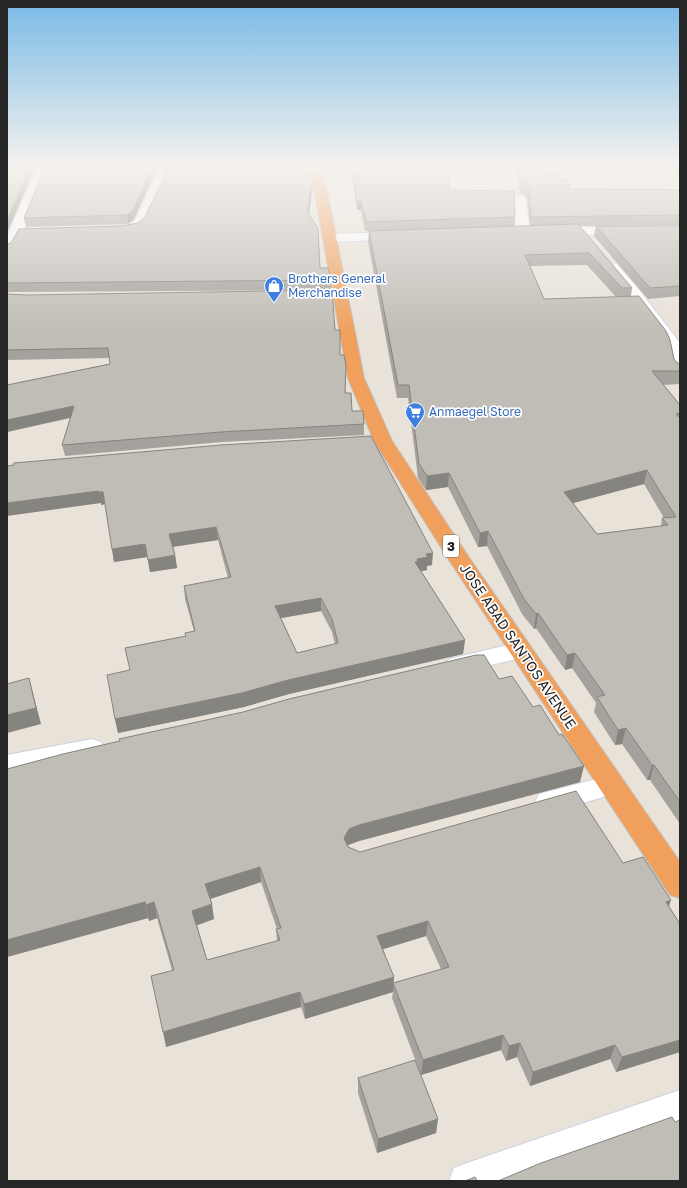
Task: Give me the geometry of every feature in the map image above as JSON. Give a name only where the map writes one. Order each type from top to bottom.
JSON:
[{"type":"highway","name":"JOSE ABAD SANTOS AVENUE","points":[[327,221],[356,378],[375,442],[462,563],[680,886]]},
{"type":"street","points":[[7,249],[21,221]]},
{"type":"street","points":[[99,230],[133,228],[140,221]]},
{"type":"street","points":[[522,221],[523,232]]},
{"type":"street","points":[[581,230],[596,247]]},
{"type":"street","points":[[508,232],[680,230]]},
{"type":"street","points":[[16,233],[31,232]]},
{"type":"street","points":[[330,238],[415,235]]},
{"type":"street","points":[[606,259],[676,348],[680,371]]},
{"type":"street","points":[[436,670],[521,650]]},
{"type":"street","points":[[7,765],[27,760],[113,745]]},
{"type":"street","points":[[527,808],[611,785]]},
{"type":"street","points":[[467,1181],[680,1107]]},
{"type":"building","points":[[140,221],[314,221],[318,229],[320,268],[328,268],[331,280],[7,283],[7,244],[11,243],[19,229],[121,226]]},
{"type":"building","points":[[578,224],[632,288],[622,288],[589,253],[525,255],[544,299],[639,296],[666,331],[670,340],[674,359],[680,364],[680,371],[652,371],[680,405],[680,413],[676,414],[680,418],[680,802],[626,728],[618,730],[597,697],[605,695],[575,653],[567,655],[538,613],[536,614],[524,599],[488,531],[480,533],[449,473],[427,476],[419,464],[409,385],[398,385],[369,231]],"holes":[[[647,470],[676,517],[662,518],[668,525],[597,534],[564,492]]]},
{"type":"building","points":[[596,226],[680,226],[680,286],[650,288]]},
{"type":"building","points":[[332,290],[335,330],[340,330],[340,355],[344,355],[346,366],[345,393],[351,393],[352,411],[363,411],[364,424],[221,432],[62,445],[74,406],[7,420],[7,385],[110,364],[108,348],[7,350],[7,294],[27,295]]},
{"type":"building","points":[[371,436],[433,553],[426,554],[428,557],[417,559],[418,561],[415,562],[465,640],[288,680],[242,693],[115,719],[107,675],[130,670],[125,648],[186,636],[185,633],[195,631],[184,586],[231,577],[216,527],[169,534],[175,555],[148,560],[145,544],[112,549],[103,492],[98,491],[7,503],[7,466],[14,465],[14,463],[221,445]],"holes":[[[321,598],[332,619],[338,643],[297,653],[275,606]]]},
{"type":"building","points":[[476,655],[484,655],[499,679],[512,676],[533,707],[540,705],[559,735],[562,734],[584,766],[359,825],[349,829],[344,838],[348,847],[360,852],[576,791],[623,863],[643,857],[671,900],[666,902],[680,924],[680,1040],[622,1057],[615,1045],[533,1072],[520,1043],[509,1046],[503,1035],[423,1060],[393,983],[449,967],[428,921],[377,936],[394,977],[304,1004],[300,992],[163,1032],[151,976],[174,970],[154,902],[146,905],[145,902],[7,940],[7,769],[120,741],[119,739],[243,712],[289,699]],"holes":[[[260,867],[281,928],[276,929],[280,940],[207,960],[192,911],[212,904],[205,884]]]},
{"type":"building","points":[[29,678],[36,708],[7,715],[7,684]]},
{"type":"building","points":[[415,1060],[438,1119],[378,1139],[358,1078]]},
{"type":"building","points":[[672,1117],[675,1122],[680,1120],[680,1181],[498,1181],[541,1163]]},
{"type":"building","points":[[475,1177],[477,1181],[465,1181]]},
{"type":"place","name":"Brothers General Merchandise","points":[[274,303]]},
{"type":"place","name":"Anmaegel Store","points":[[415,429]]}]
